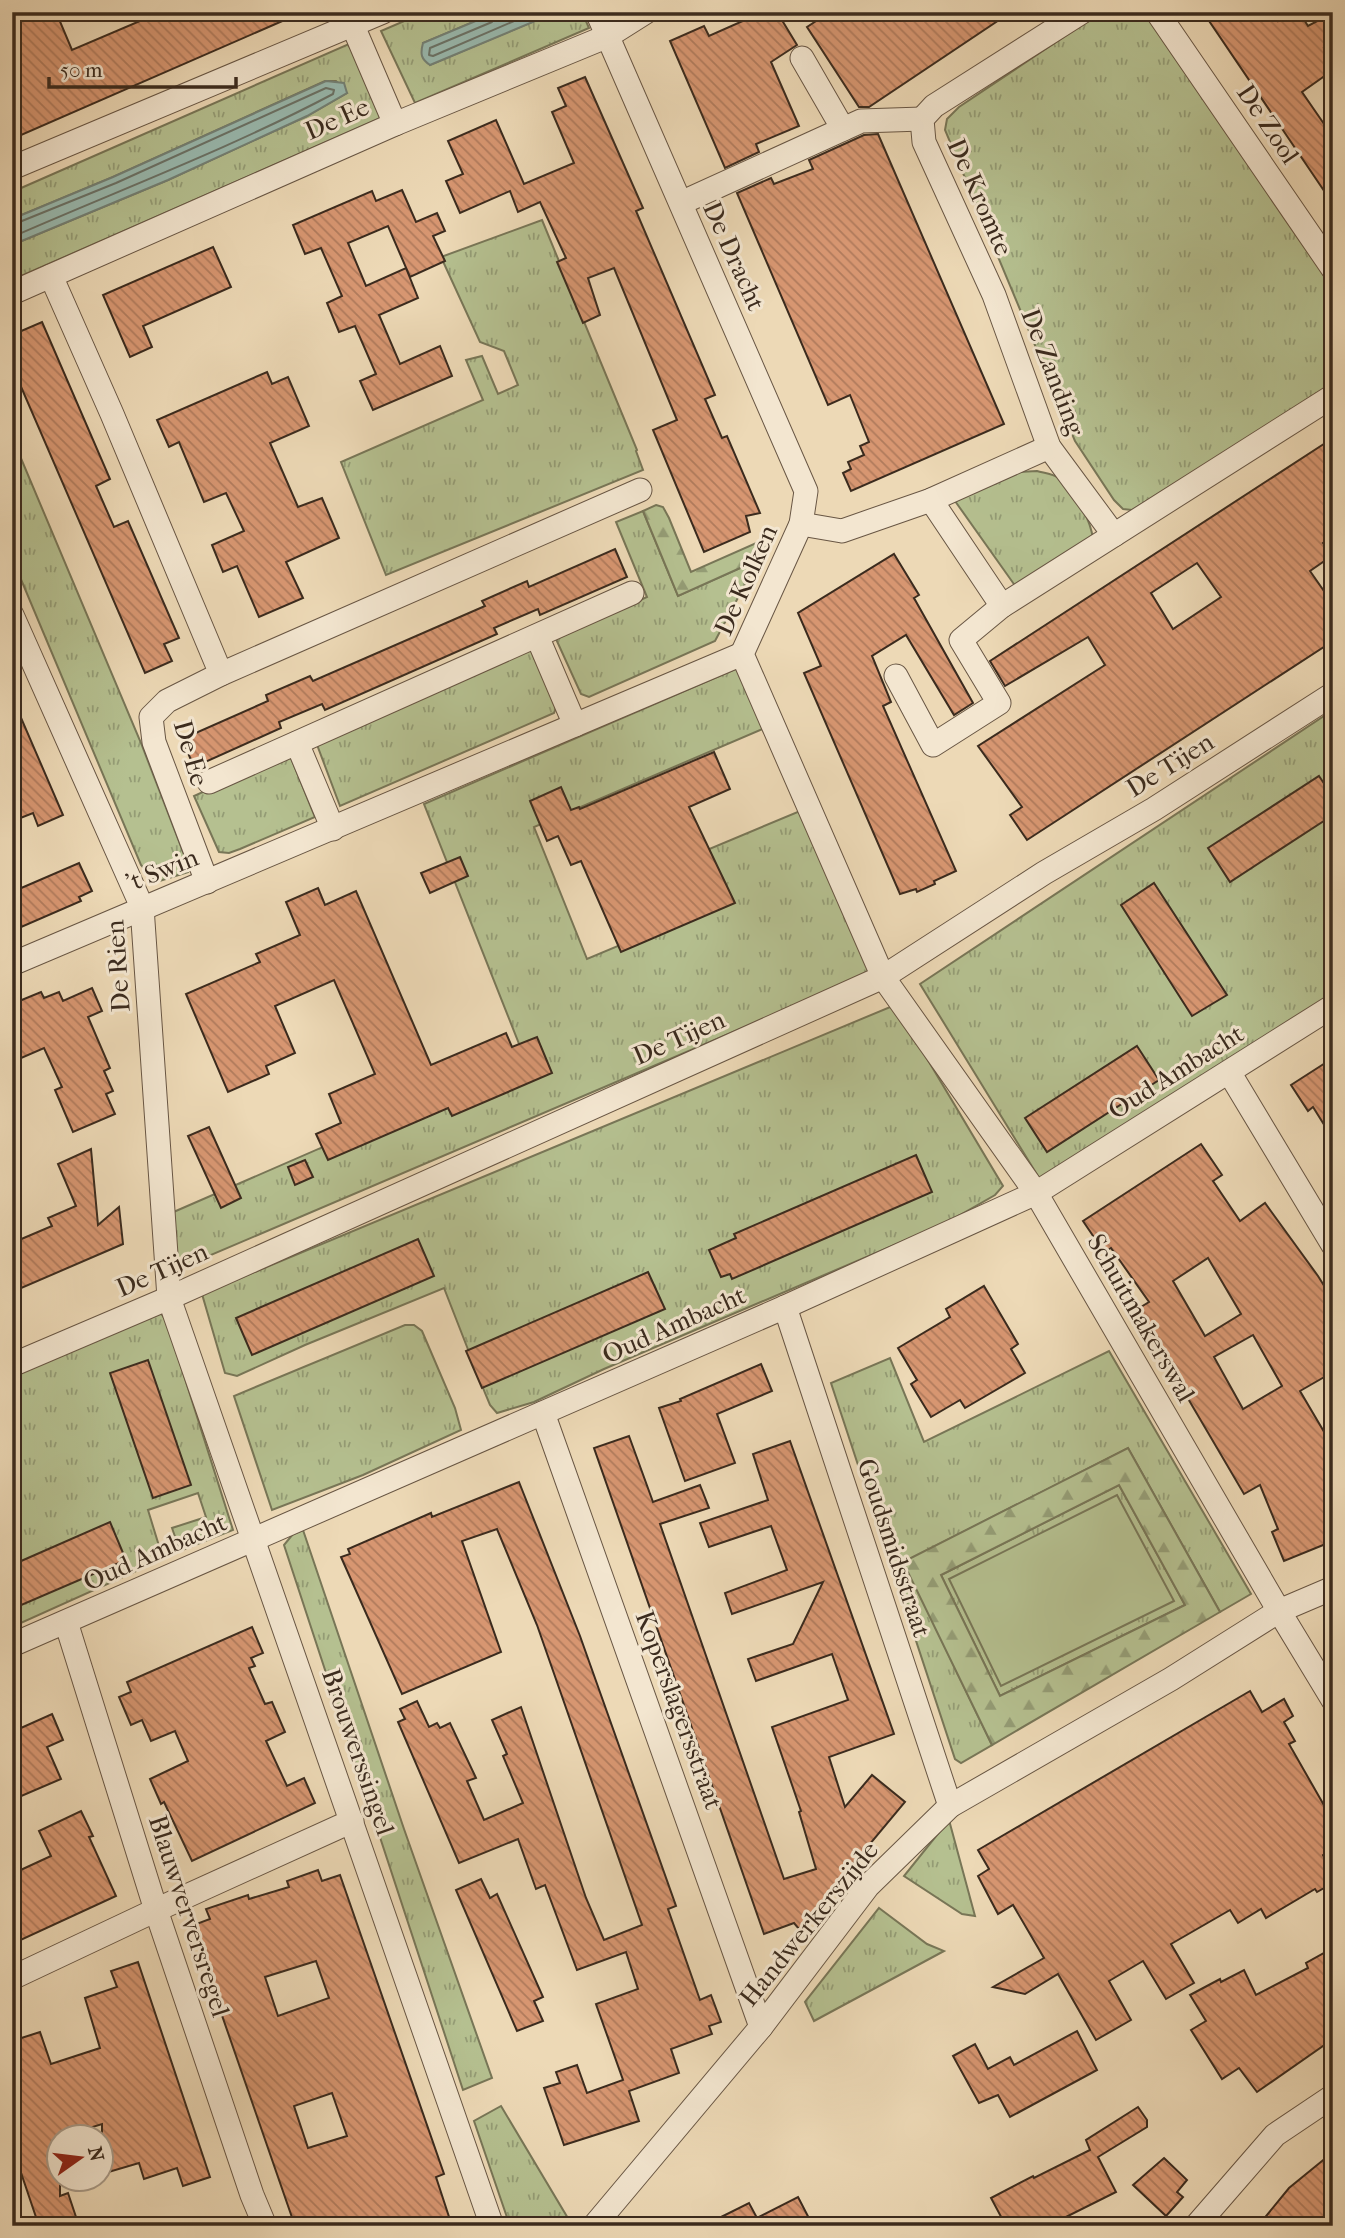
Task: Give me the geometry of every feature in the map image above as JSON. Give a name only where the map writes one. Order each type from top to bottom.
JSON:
[{"type":"street","points":[[12,168],[350,19],[383,12]]},
{"type":"street","name":"De Dracht","points":[[597,12],[806,491],[801,524]]},
{"type":"street","name":"De Ee","points":[[12,293],[395,124],[608,36],[646,12]]},
{"type":"street","name":"De Kromte","points":[[994,295],[923,142],[922,119],[934,106],[1082,12]]},
{"type":"street","name":"De Zool","points":[[1157,12],[1333,269]]},
{"type":"street","points":[[350,19],[395,124]]},
{"type":"street","points":[[802,58],[844,129]]},
{"type":"street","name":"De Kromte","points":[[681,204],[861,121],[922,119]]},
{"type":"street","points":[[51,276],[221,674]]},
{"type":"street","name":"De Zanding","points":[[994,295],[1049,447],[1114,535]]},
{"type":"street","points":[[896,676],[933,745],[999,703],[961,640],[1002,606],[1333,396]]},
{"type":"street","name":"De Kolken","points":[[883,977],[742,654],[801,524],[842,531],[931,499],[1049,447]]},
{"type":"street","name":"De Ee","points":[[207,882],[154,742],[151,717],[167,701],[221,674],[640,490]]},
{"type":"street","points":[[931,499],[1002,606]]},
{"type":"street","points":[[209,782],[632,593]]},
{"type":"street","name":"De Rien","points":[[12,615],[142,907],[169,1298]]},
{"type":"street","points":[[537,636],[575,725]]},
{"type":"street","name":"'t Swin","points":[[12,964],[742,654]]},
{"type":"street","name":"De Tijen","points":[[12,1365],[169,1298],[883,977],[1044,873],[1154,809],[1333,694]]},
{"type":"street","points":[[297,743],[333,829]]},
{"type":"street","name":"Schuitmakerswal","points":[[883,977],[1036,1193],[1333,1700]]},
{"type":"street","name":"Oud Ambacht","points":[[12,1645],[785,1307],[1036,1193],[1333,1006]]},
{"type":"street","points":[[1229,1072],[1333,1245]]},
{"type":"street","name":"Brouwerssingel","points":[[169,1298],[492,2226]]},
{"type":"street","name":"Goudsmidsstraat","points":[[785,1307],[950,1806]]},
{"type":"street","name":"Koperslagersstraat","points":[[543,1413],[761,2027]]},
{"type":"street","name":"Handwerkerszijde","points":[[594,2226],[761,2027],[868,1886],[950,1806],[1171,1679],[1279,1611],[1333,1588]]},
{"type":"street","name":"Blauwverversregel","points":[[65,1622],[156,1910],[252,2195],[265,2226]]},
{"type":"street","points":[[12,1978],[352,1821]]},
{"type":"street","points":[[1196,2226],[1275,2135],[1333,2096]]},
{"type":"green space","points":[[425,12],[497,12],[423,43],[430,65],[539,19],[542,12],[582,12],[589,28],[415,103],[381,31]]},
{"type":"green space","points":[[1101,12],[1147,12],[1333,288],[1333,385],[1132,510],[1123,509],[1114,500],[1075,441],[945,130],[947,119],[959,107]]},
{"type":"green space","points":[[358,40],[388,115],[12,280],[12,245],[168,180],[307,116],[347,93],[336,81],[325,81],[113,177],[12,219],[12,192]]},
{"type":"green space","points":[[542,220],[643,470],[386,575],[341,462],[483,400],[466,360],[482,356],[498,394],[518,385],[504,351],[480,342],[441,257]]},
{"type":"green space","points":[[12,437],[141,743],[190,870],[188,872],[156,882],[141,865],[12,558]]},
{"type":"green space","points":[[1037,471],[1065,482],[1085,514],[1093,539],[1016,587],[955,501],[1019,472]]},
{"type":"green space","points":[[656,505],[663,507],[669,518],[691,572],[772,536],[758,560],[678,596],[643,511]]},
{"type":"green space","points":[[643,511],[678,596],[758,560],[715,641],[589,697],[581,694],[556,639],[647,597],[616,522]]},
{"type":"green space","points":[[537,647],[557,705],[554,713],[340,806],[316,742]]},
{"type":"green space","points":[[740,667],[767,727],[534,827],[587,959],[704,910],[683,860],[800,811],[874,972],[171,1272],[169,1214],[525,1059],[424,804]]},
{"type":"green space","points":[[1333,710],[1333,996],[1041,1181],[920,984]]},
{"type":"green space","points":[[289,753],[315,817],[240,849],[229,853],[219,852],[194,796]]},
{"type":"green space","points":[[895,1005],[1003,1186],[995,1195],[946,1223],[604,1369],[534,1402],[497,1413],[490,1405],[444,1288],[237,1376],[225,1373],[202,1294]]},
{"type":"green space","points":[[160,1312],[167,1322],[233,1530],[180,1551],[172,1528],[206,1517],[198,1493],[148,1510],[163,1559],[12,1627],[12,1375]]},
{"type":"green space","points":[[405,1325],[414,1325],[422,1331],[455,1408],[461,1430],[363,1475],[272,1510],[234,1396]]},
{"type":"green space","points":[[1109,1351],[1251,1594],[1220,1612],[1128,1448],[904,1562],[992,1745],[961,1763],[955,1759],[831,1383],[890,1358],[924,1442]]},
{"type":"green space","points":[[1128,1448],[1220,1612],[992,1745],[903,1562]],"holes":[[[1119,1485],[1185,1605],[1000,1696],[941,1575]]]},
{"type":"green space","points":[[1119,1485],[1185,1605],[1000,1696],[941,1575]]},
{"type":"green space","points":[[1117,1495],[1174,1601],[1001,1686],[949,1579]]},
{"type":"green space","points":[[303,1530],[492,2078],[463,2090],[284,1545],[293,1534]]},
{"type":"green space","points":[[949,1820],[975,1916],[962,1914],[904,1876]]},
{"type":"green space","points":[[879,1908],[927,1944],[944,1951],[814,2021],[805,2002]]},
{"type":"green space","points":[[501,2106],[569,2220],[564,2226],[510,2226],[474,2121]]},
{"type":"water","points":[[497,12],[542,12],[540,19],[430,65],[423,58],[423,43]]},
{"type":"water","points":[[326,81],[344,83],[347,93],[307,116],[168,180],[12,245],[12,219],[113,177]]},
{"type":"building","points":[[12,12],[56,12],[72,50],[161,12],[303,12],[12,139]]},
{"type":"building","points":[[763,12],[777,12],[797,45],[771,62],[799,126],[756,144],[759,152],[725,168],[670,41],[704,26],[709,36]]},
{"type":"building","points":[[830,12],[1011,12],[869,107],[859,107],[807,27]]},
{"type":"building","points":[[1203,12],[1272,12],[1278,21],[1291,12],[1299,12],[1308,26],[1323,18],[1333,33],[1333,42],[1324,48],[1333,61],[1333,70],[1302,92],[1333,137],[1333,204]]},
{"type":"building","points":[[585,77],[643,208],[636,211],[715,395],[705,399],[722,438],[727,436],[760,513],[746,516],[750,532],[704,552],[653,430],[677,420],[614,268],[588,278],[600,315],[583,323],[557,262],[566,258],[540,202],[518,212],[510,191],[460,213],[446,181],[463,174],[448,141],[496,120],[524,184],[574,163],[552,112],[566,106],[558,88]]},
{"type":"building","points":[[878,134],[1004,424],[851,491],[843,473],[851,469],[848,462],[864,455],[860,446],[869,442],[850,395],[828,405],[737,193],[771,178],[774,184],[813,169],[809,160],[864,135]]},
{"type":"building","points":[[402,190],[416,222],[437,213],[445,231],[433,236],[445,261],[410,277],[388,226],[348,243],[366,286],[406,268],[418,298],[379,315],[400,364],[440,346],[452,376],[373,410],[360,381],[376,374],[355,326],[339,332],[327,303],[342,296],[321,248],[305,254],[293,225],[372,191],[376,201]]},
{"type":"building","points":[[213,247],[231,287],[143,326],[152,347],[130,357],[103,295]]},
{"type":"building","points":[[42,322],[110,479],[96,486],[114,527],[128,521],[179,638],[164,644],[172,661],[145,673],[12,366],[12,335]]},
{"type":"building","points":[[267,372],[272,384],[288,377],[309,426],[270,443],[298,507],[322,498],[339,538],[286,562],[303,598],[259,617],[237,566],[223,572],[212,545],[244,531],[226,493],[204,502],[179,442],[169,447],[157,420]]},
{"type":"building","points":[[1333,438],[1333,536],[1323,543],[1333,555],[1310,571],[1333,604],[1333,641],[1027,840],[1010,815],[1022,807],[978,746],[1105,665],[1088,637],[1005,686],[990,661]],"holes":[[[1197,563],[1221,597],[1173,629],[1151,593]]]},
{"type":"building","points":[[615,549],[627,577],[540,615],[538,609],[494,628],[497,634],[325,710],[322,704],[279,722],[281,728],[194,767],[182,739],[268,701],[266,695],[310,676],[313,681],[485,606],[482,601],[527,581],[529,587]]},
{"type":"building","points":[[894,554],[919,595],[914,598],[973,703],[954,715],[906,635],[872,656],[891,702],[883,706],[956,871],[917,892],[916,889],[900,894],[804,673],[821,666],[798,613]]},
{"type":"building","points":[[12,697],[63,815],[38,826],[33,813],[18,819],[12,807]]},
{"type":"building","points":[[714,752],[730,789],[689,807],[735,903],[621,952],[581,861],[571,865],[558,836],[547,841],[530,801],[561,787],[571,810],[580,809]]},
{"type":"building","points":[[1319,776],[1333,797],[1333,815],[1230,882],[1208,848]]},
{"type":"building","points":[[460,857],[468,876],[430,893],[421,873]]},
{"type":"building","points":[[79,863],[92,891],[79,897],[81,901],[12,931],[12,892]]},
{"type":"building","points":[[1154,883],[1227,995],[1192,1016],[1121,905]]},
{"type":"building","points":[[318,888],[325,905],[356,891],[431,1065],[506,1033],[512,1047],[537,1037],[552,1073],[452,1116],[448,1108],[328,1160],[316,1134],[341,1123],[329,1094],[375,1074],[334,980],[275,1006],[295,1053],[266,1066],[269,1074],[228,1092],[186,994],[260,962],[256,954],[300,935],[286,902]]},
{"type":"building","points":[[92,988],[102,1011],[88,1017],[110,1068],[104,1071],[113,1091],[106,1094],[115,1114],[73,1132],[55,1090],[62,1087],[44,1048],[12,1062],[12,1004],[41,992],[44,998],[59,992],[63,1001]]},
{"type":"building","points":[[1137,1046],[1159,1080],[1047,1152],[1025,1118]]},
{"type":"building","points":[[1333,1058],[1333,1139],[1313,1107],[1308,1111],[1291,1085]]},
{"type":"building","points":[[209,1127],[241,1198],[221,1208],[188,1136]]},
{"type":"building","points":[[1201,1144],[1222,1175],[1213,1181],[1240,1221],[1265,1203],[1333,1300],[1333,1372],[1300,1391],[1333,1447],[1333,1541],[1284,1561],[1272,1532],[1278,1529],[1260,1485],[1244,1494],[1136,1310],[1149,1302],[1111,1248],[1104,1252],[1083,1221]],"holes":[[[1208,1258],[1241,1314],[1205,1336],[1173,1281]],[[1253,1335],[1282,1386],[1243,1409],[1214,1357]]]},
{"type":"building","points":[[91,1149],[98,1225],[119,1207],[123,1244],[12,1292],[12,1243],[52,1226],[48,1218],[76,1206],[58,1164]]},
{"type":"building","points":[[916,1155],[932,1192],[732,1279],[730,1274],[721,1277],[709,1250],[736,1238],[734,1234]]},
{"type":"building","points":[[305,1160],[313,1177],[295,1185],[288,1167]]},
{"type":"building","points":[[418,1239],[434,1276],[252,1355],[236,1318]]},
{"type":"building","points":[[648,1272],[665,1309],[482,1388],[466,1351]]},
{"type":"building","points":[[984,1286],[1018,1344],[1011,1349],[1025,1373],[965,1408],[960,1400],[931,1417],[911,1384],[917,1380],[898,1348],[950,1317],[946,1309]]},
{"type":"building","points":[[148,1360],[191,1485],[153,1498],[110,1373]]},
{"type":"building","points":[[761,1364],[772,1391],[717,1414],[735,1463],[685,1481],[659,1408],[681,1401],[680,1399]]},
{"type":"building","points":[[629,1436],[653,1502],[700,1485],[709,1508],[660,1524],[784,1879],[816,1869],[799,1812],[801,1811],[772,1727],[848,1700],[832,1654],[756,1681],[748,1659],[793,1644],[823,1582],[732,1614],[725,1593],[787,1570],[771,1526],[709,1547],[700,1523],[768,1500],[753,1454],[790,1441],[894,1734],[829,1757],[845,1807],[872,1775],[905,1802],[799,1929],[794,1923],[764,1934],[594,1448]]},
{"type":"building","points":[[519,1482],[580,1636],[676,1906],[668,1909],[700,2000],[711,1995],[721,2022],[709,2026],[712,2034],[671,2049],[679,2073],[629,2091],[639,2121],[564,2145],[544,2088],[560,2083],[556,2072],[577,2065],[587,2093],[623,2080],[596,2004],[638,1989],[626,1952],[577,1970],[545,1885],[536,1889],[518,1839],[459,1863],[398,1722],[405,1719],[400,1709],[417,1701],[429,1727],[437,1723],[440,1728],[450,1723],[476,1778],[467,1781],[484,1820],[523,1803],[503,1756],[507,1754],[492,1720],[521,1707],[586,1898],[604,1940],[642,1925],[537,1625],[497,1529],[462,1541],[501,1652],[402,1694],[341,1557],[350,1554],[348,1549],[431,1513],[432,1517]]},
{"type":"building","points":[[110,1522],[126,1560],[12,1609],[12,1565]]},
{"type":"building","points":[[252,1627],[263,1653],[251,1658],[255,1666],[249,1668],[265,1704],[272,1702],[285,1732],[266,1741],[287,1786],[304,1778],[315,1803],[192,1861],[150,1779],[188,1761],[175,1731],[151,1741],[142,1720],[131,1725],[119,1697],[131,1692],[127,1682]]},
{"type":"building","points":[[1250,1691],[1262,1712],[1284,1699],[1293,1716],[1284,1722],[1295,1741],[1289,1744],[1333,1821],[1333,1849],[1323,1855],[1333,1873],[1333,1883],[1317,1892],[1315,1889],[1266,1918],[1261,1909],[1238,1923],[1230,1910],[1171,1944],[1194,1983],[1166,1999],[1143,1961],[1109,1981],[1131,2020],[1096,2040],[1058,1974],[1025,1994],[993,1987],[1044,1958],[1013,1905],[998,1914],[978,1876],[989,1869],[978,1850]]},
{"type":"building","points":[[52,1714],[63,1740],[47,1747],[61,1779],[12,1800],[12,1732]]},
{"type":"building","points":[[81,1811],[93,1836],[89,1837],[116,1896],[12,1944],[12,1874],[51,1856],[39,1831]]},
{"type":"building","points":[[318,1870],[322,1881],[340,1875],[444,2174],[436,2177],[452,2226],[295,2226],[191,1926],[210,1919],[206,1909],[248,1895],[249,1899],[289,1887],[287,1881]],"holes":[[[316,1961],[329,1998],[278,2016],[265,1977]],[[332,2093],[347,2136],[308,2148],[294,2106]]]},
{"type":"building","points":[[481,1879],[490,1898],[497,1894],[543,1997],[534,2001],[543,2021],[517,2031],[456,1890]]},
{"type":"building","points":[[1333,1948],[1333,2039],[1257,2092],[1239,2068],[1222,2079],[1191,2030],[1206,2021],[1190,1995],[1244,1970],[1256,1995],[1308,1968],[1306,1963]]},
{"type":"building","points":[[138,1962],[210,2177],[183,2186],[177,2168],[144,2179],[139,2163],[116,2170],[116,2122],[46,2122],[46,2192],[60,2192],[60,2196],[68,2193],[79,2226],[39,2226],[12,2146],[12,2041],[40,2032],[51,2064],[100,2048],[85,1998],[117,1987],[111,1971]]},
{"type":"building","points":[[1077,2031],[1097,2070],[1010,2117],[998,2095],[979,2103],[953,2056],[975,2044],[988,2069],[1010,2057],[1014,2065]]},
{"type":"building","points":[[1138,2107],[1147,2120],[1147,2127],[1098,2157],[1116,2192],[1048,2226],[1006,2226],[991,2198],[1090,2150],[1086,2140]]},
{"type":"building","points":[[1333,2152],[1333,2210],[1315,2226],[1258,2226],[1289,2188]]},
{"type":"building","points":[[1164,2158],[1187,2180],[1177,2192],[1183,2197],[1166,2216],[1133,2185]]},
{"type":"building","points":[[798,2197],[813,2226],[703,2226],[749,2203],[757,2218]]}]
